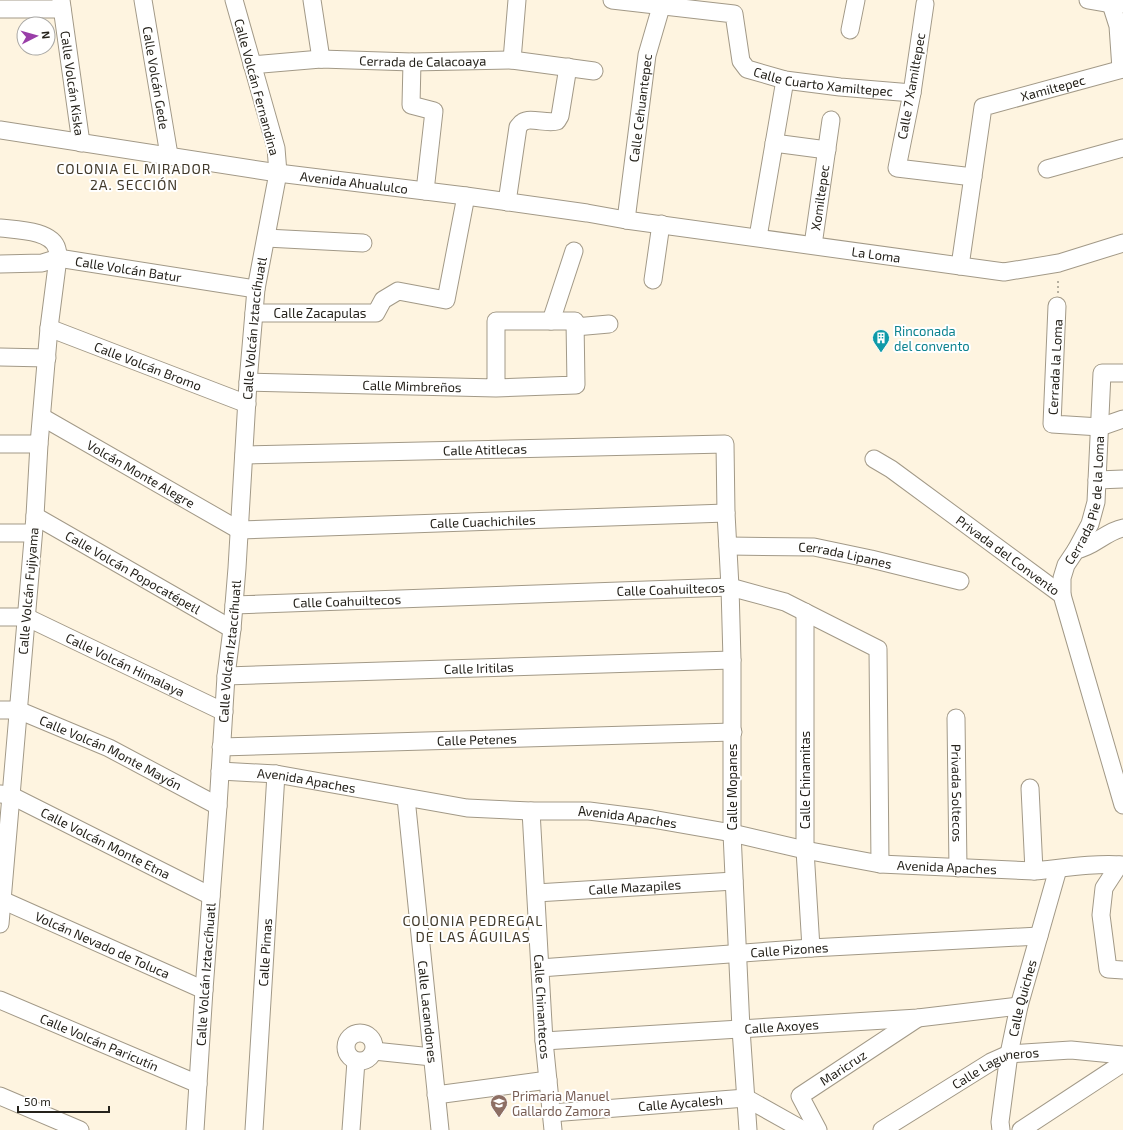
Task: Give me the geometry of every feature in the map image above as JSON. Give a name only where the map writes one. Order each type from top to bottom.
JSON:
[{"type":"street","name":"Calle Volcán Gede","points":[[143,0],[169,156]]},
{"type":"street","name":"Calle Volcán Fernandina","points":[[234,0],[276,148],[278,174]]},
{"type":"street","points":[[312,0],[321,59]]},
{"type":"street","points":[[512,60],[517,0]]},
{"type":"street","points":[[612,0],[664,3]]},
{"type":"street","points":[[850,30],[856,0]]},
{"type":"street","points":[[1088,0],[1117,4],[1122,69]]},
{"type":"street","name":"Calle Cuarto Xamiltepec","points":[[664,3],[734,14],[741,61],[747,69],[785,80],[840,87],[912,93]]},
{"type":"street","name":"Calle Cehuantepec","points":[[626,220],[647,55],[664,3]]},
{"type":"street","points":[[0,9],[62,4]]},
{"type":"street","name":"Calle Volcán Kiska","points":[[62,4],[82,143]]},
{"type":"street","name":"Calle 7 Xamiltepec","points":[[925,4],[912,93],[897,168],[973,177]]},
{"type":"street","name":"Cerrada de Calacoaya","points":[[252,65],[321,59],[412,62],[512,60],[594,71]]},
{"type":"street","points":[[412,62],[411,105],[434,111],[425,191]]},
{"type":"street","points":[[507,202],[518,127],[523,122],[557,121],[560,116],[568,67]]},
{"type":"street","name":"Xamiltepec","points":[[973,177],[983,108],[1122,69]]},
{"type":"street","points":[[758,237],[785,80]]},
{"type":"street","name":"Xomiltepec","points":[[813,245],[831,120]]},
{"type":"street","name":"Avenida Ahualulco","points":[[0,130],[278,174],[466,196],[626,220]]},
{"type":"street","name":"Xomiltepec","points":[[774,143],[827,150]]},
{"type":"street","points":[[1046,169],[1123,148]]},
{"type":"street","name":"Calle Volcán Iztaccíhuatl","points":[[195,1130],[226,676],[234,605],[246,404],[256,290],[278,174]]},
{"type":"street","points":[[960,266],[973,177]]},
{"type":"street","name":"Calle Zacapulas","points":[[254,313],[376,313],[383,300],[398,291],[446,300],[466,196]]},
{"type":"street","name":"La Loma","points":[[626,220],[1004,272],[1059,262],[1123,243]]},
{"type":"street","points":[[653,280],[661,224]]},
{"type":"street","points":[[0,228],[36,233],[48,237],[54,242],[57,249],[58,258]]},
{"type":"street","points":[[266,238],[363,243]]},
{"type":"street","points":[[551,321],[574,252]]},
{"type":"street","name":"Calle Volcán Batur","points":[[0,264],[42,263],[58,258],[256,290]]},
{"type":"street","name":"Calle Volcán Fujiyama","points":[[0,924],[5,794],[18,710],[42,417],[58,258]]},
{"type":"street","name":"Cerrada la Loma","points":[[1057,306],[1052,424],[1100,427]]},
{"type":"street","points":[[496,388],[496,321],[575,321],[575,327],[609,324]]},
{"type":"street","name":"Calle Mimbreños","points":[[248,382],[496,388],[576,385],[575,327]]},
{"type":"street","name":"Calle Volcán Bromo","points":[[50,328],[246,404]]},
{"type":"street","points":[[0,357],[48,358]]},
{"type":"street","name":"Cerrada Pie de la Loma","points":[[1062,595],[1062,578],[1066,565],[1090,524],[1096,502],[1102,373],[1123,373]]},
{"type":"street","name":"Volcán Monte Alegre","points":[[42,417],[239,530]]},
{"type":"street","points":[[1100,427],[1123,419]]},
{"type":"street","points":[[0,444],[40,444]]},
{"type":"street","name":"Calle Atitlecas","points":[[244,455],[725,444]]},
{"type":"street","name":"Calle Mopanes","points":[[725,444],[726,513],[732,660],[732,832],[741,1029],[748,1130]]},
{"type":"street","name":"Privada del Convento","points":[[874,459],[891,469],[1062,595],[1123,805]]},
{"type":"street","points":[[1097,480],[1123,479]]},
{"type":"street","name":"Calle Cuachichiles","points":[[239,530],[726,513]]},
{"type":"street","name":"Calle Volcán Popocatépetl","points":[[35,516],[232,629]]},
{"type":"street","points":[[1076,550],[1085,548],[1108,534],[1123,528]]},
{"type":"street","points":[[0,533],[33,533]]},
{"type":"street","name":"Cerrada Lipanes","points":[[728,546],[814,547],[871,559],[960,581]]},
{"type":"street","name":"Calle Coahuiltecos","points":[[234,605],[730,587],[785,602],[878,649],[880,864]]},
{"type":"street","name":"Calle Chinamitas","points":[[805,612],[805,850],[811,948]]},
{"type":"street","points":[[0,617],[26,617]]},
{"type":"street","name":"Calle Volcán Himalaya","points":[[26,617],[224,712]]},
{"type":"street","name":"Calle Iritilas","points":[[226,676],[732,660]]},
{"type":"street","name":"Calle Volcán Monte Mayón","points":[[0,710],[18,710],[109,748],[218,806]]},
{"type":"street","name":"Privada Soltecos","points":[[956,718],[958,868]]},
{"type":"street","name":"Calle Petenes","points":[[221,747],[733,732]]},
{"type":"street","name":"Avenida Apaches","points":[[220,771],[276,774],[466,808],[531,811],[589,811],[652,818],[732,832],[805,850],[880,864],[1034,871],[1080,865],[1121,865]]},
{"type":"street","name":"Calle Pimas","points":[[254,1130],[276,774]]},
{"type":"street","points":[[1030,788],[1034,871]]},
{"type":"street","name":"Calle Volcán Monte Etna","points":[[5,794],[211,896]]},
{"type":"street","name":"Calle Lacandones","points":[[406,798],[440,1130]]},
{"type":"street","name":"Calle Chinantecos","points":[[531,811],[544,1041],[552,1122]]},
{"type":"street","points":[[1121,865],[1104,888],[1101,915],[1108,969],[1123,970]]},
{"type":"street","name":"Calle Quiches","points":[[1001,1130],[1000,1122],[1009,1054],[1019,1006],[1058,869]]},
{"type":"street","name":"Calle Mazapiles","points":[[536,893],[734,881]]},
{"type":"street","name":"Volcán Nevado de Toluca","points":[[2,900],[204,990]]},
{"type":"street","name":"Calle Pizones","points":[[540,968],[811,948],[1039,936]]},
{"type":"street","name":"Calle Volcán Paricutín","points":[[0,1000],[198,1084]]},
{"type":"street","name":"Calle Axoyes","points":[[544,1041],[918,1018],[1019,1006]]},
{"type":"street","name":"Maricruz","points":[[818,1130],[800,1096],[918,1018]]},
{"type":"street","points":[[360,1032],[369,1036],[374,1043],[374,1051],[371,1057],[363,1062],[356,1061],[349,1057],[345,1049],[348,1039],[360,1032]]},
{"type":"street","name":"Calle Laguneros","points":[[882,1130],[991,1062],[1009,1054],[1071,1050],[1123,1055]]},
{"type":"street","points":[[374,1051],[432,1057]]},
{"type":"street","points":[[351,1130],[356,1061]]},
{"type":"street","points":[[1021,1130],[1123,1064]]},
{"type":"street","points":[[436,1095],[548,1080]]},
{"type":"street","points":[[0,1096],[80,1130]]},
{"type":"street","points":[[746,1098],[803,1130]]},
{"type":"street","name":"Calle Aycalesh","points":[[552,1122],[746,1098]]},
{"type":"path","name":"Cerrada la Loma","points":[[1057,306],[1059,262]]},
{"type":"place","name":"Rinconada del convento","points":[[881,353]]},
{"type":"place","name":"Primaria Manuel Gallardo Zamora","points":[[499,1118]]},
{"type":"district","name":"COLONIA EL MIRADOR 2A. SECCIÓN","points":[[134,176]]},
{"type":"district","name":"COLONIA PEDREGAL DE LAS ÁGUILAS","points":[[473,928]]}]
